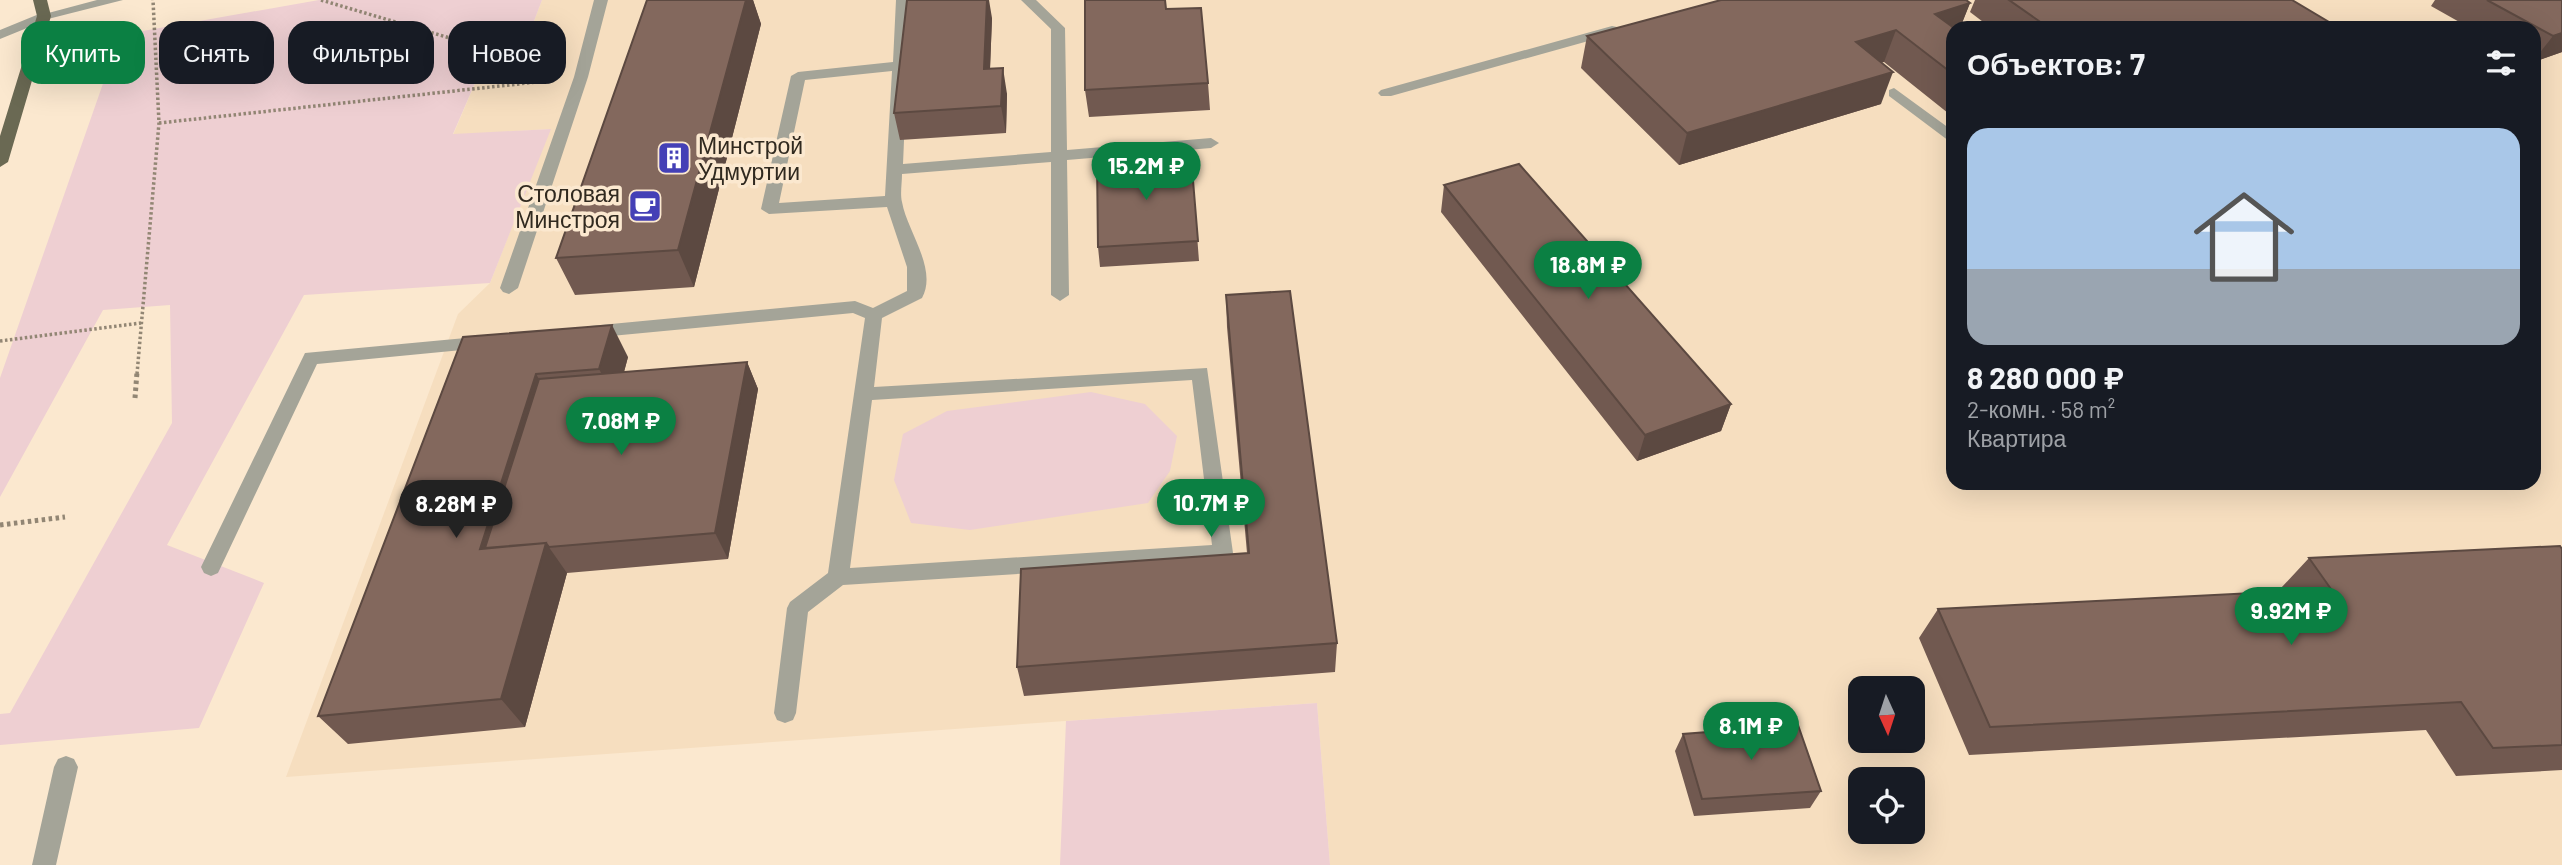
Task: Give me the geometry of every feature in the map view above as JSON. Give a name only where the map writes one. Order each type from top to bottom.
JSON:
[{"type":"main road","points":[[0,162],[44,16],[40,0]]},
{"type":"street","points":[[44,16],[116,0]]},
{"type":"street","points":[[509,288],[581,77],[601,0]]},
{"type":"street","points":[[566,334],[855,307],[874,315],[916,294],[916,267],[893,201],[903,0]]},
{"type":"street","points":[[1028,0],[1058,28],[1060,295]]},
{"type":"street","points":[[1386,93],[1627,26]]},
{"type":"street","points":[[893,201],[769,209],[798,76],[900,66]]},
{"type":"street","points":[[1894,93],[1946,134]]},
{"type":"street","points":[[895,170],[1210,143]]},
{"type":"street","points":[[838,577],[874,315]]},
{"type":"street","points":[[211,567],[311,358],[511,340]]},
{"type":"street","points":[[785,713],[798,608],[838,577],[1223,553],[1199,373],[864,394]]},
{"type":"street","points":[[44,865],[66,767]]},
{"type":"lane","points":[[0,35],[44,16]]},
{"type":"path","points":[[135,397],[159,123],[153,0]]},
{"type":"path","points":[[321,0],[581,77]]},
{"type":"path","points":[[159,123],[581,77]]},
{"type":"path","points":[[0,341],[141,323]]},
{"type":"path","points":[[0,525],[65,517]]},
{"type":"shaded area","points":[[319,0],[542,0],[534,21],[448,21],[448,84],[475,84],[453,134],[551,129],[490,283],[304,295],[167,545],[264,583],[199,728],[0,745],[0,714],[10,713],[172,423],[170,305],[103,310],[0,497],[0,378],[103,84],[145,84],[145,31],[159,28],[159,84],[274,84],[274,21],[200,21]]},
{"type":"shaded area","points":[[542,0],[2562,0],[2562,865],[1330,865],[1317,703],[286,777],[458,314],[490,283],[550,129],[453,135],[475,84],[566,84],[566,21],[534,21]]},
{"type":"shaded area","points":[[1091,392],[1145,404],[1177,436],[1170,471],[1148,503],[970,530],[911,523],[894,480],[903,434],[947,411]]},
{"type":"shaded area","points":[[1317,703],[1330,865],[1060,865],[1066,721]]},
{"type":"building","name":"Минстрой Удмуртии","points":[[647,0],[746,0],[678,250],[556,258]]},
{"type":"building","points":[[907,0],[987,0],[984,69],[1003,68],[1001,106],[894,113]]},
{"type":"building","points":[[1085,0],[1165,0],[1166,9],[1201,8],[1208,83],[1085,90]]},
{"type":"building","points":[[1721,0],[1966,0],[1970,3],[1935,14],[1946,22],[1946,69],[1896,30],[1856,42],[1893,72],[1687,133],[1587,36]]},
{"type":"building","points":[[2009,0],[2292,0],[2327,21],[2039,21]]},
{"type":"building","points":[[2487,0],[2562,0],[2562,33],[2553,36],[2541,29],[2541,21],[2526,21]]},
{"type":"building","points":[[1191,156],[1198,241],[1098,247],[1097,161]]},
{"type":"building","points":[[1519,164],[1731,404],[1645,435],[1444,185]]},
{"type":"building","points":[[1290,291],[1337,643],[1017,667],[1021,569],[1249,553],[1226,295]]},
{"type":"building","points":[[612,325],[599,369],[536,374],[480,549],[546,543],[501,699],[318,716],[463,337]]},
{"type":"building","points":[[747,362],[715,533],[549,547],[546,543],[485,548],[539,379]]},
{"type":"building","points":[[2560,546],[2562,745],[2493,748],[2461,702],[1990,727],[1938,609],[2331,589],[2309,558]]},
{"type":"building","points":[[1798,725],[1821,791],[1702,799],[1683,734]]},
{"type":"place","name":"Минстрой Удмуртии","points":[[674,158]]},
{"type":"place","name":"Столовая Минстроя","points":[[645,206]]}]
